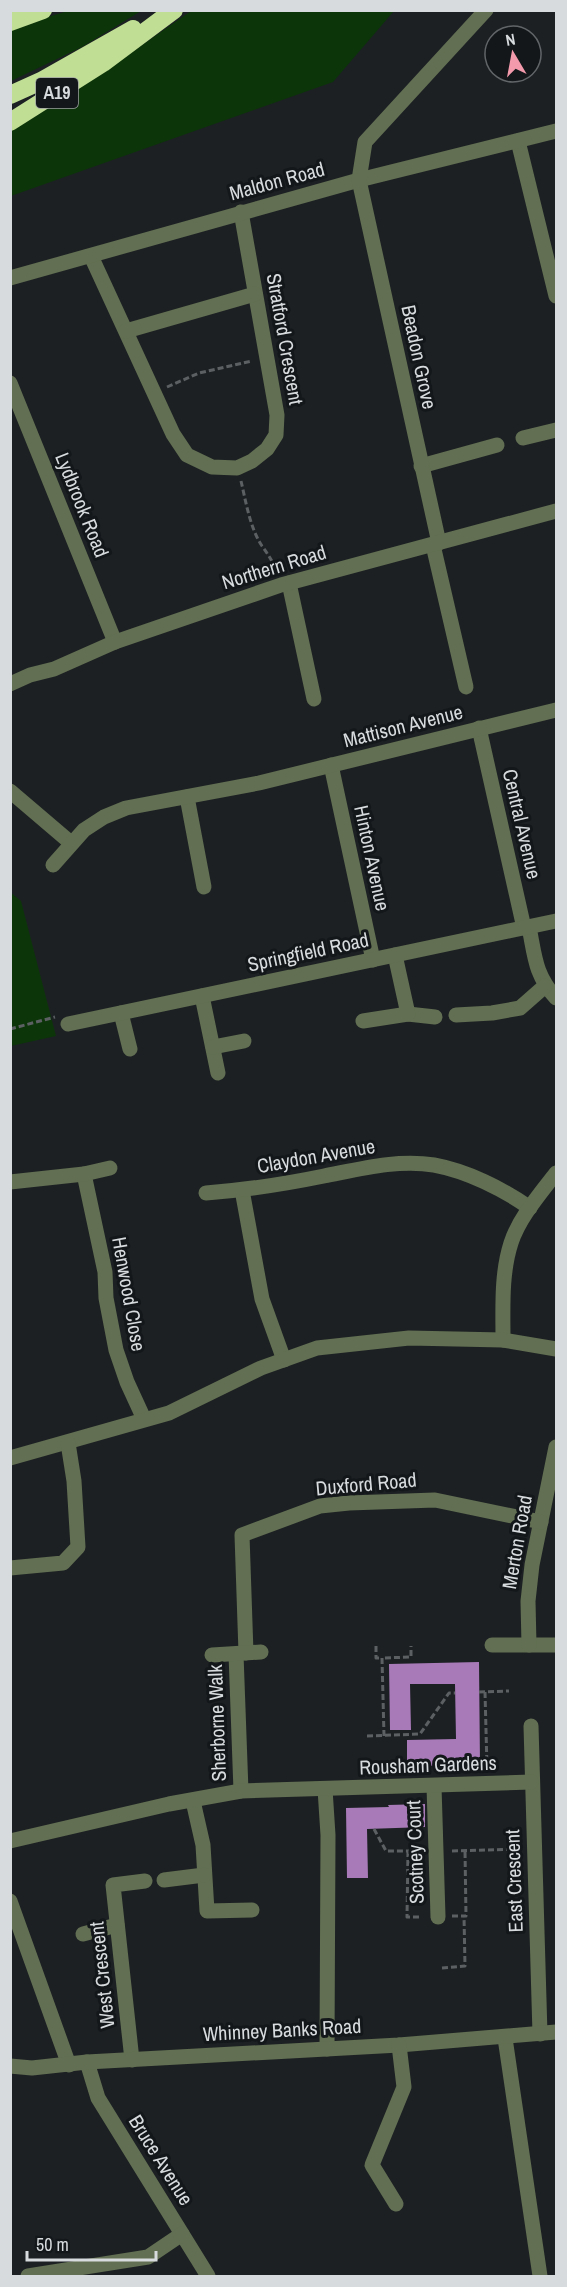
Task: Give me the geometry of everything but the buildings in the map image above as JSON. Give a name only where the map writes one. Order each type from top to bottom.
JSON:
[{"type":"highway","points":[[10,22],[43,10]]},
{"type":"highway","name":"A19","points":[[10,95],[41,81],[168,10]]},
{"type":"highway","name":"A19","points":[[10,122],[103,63],[174,10]]},
{"type":"street","points":[[359,180],[365,142],[486,10]]},
{"type":"street","name":"Maldon Road","points":[[10,278],[359,180],[556,131]]},
{"type":"street","points":[[518,141],[556,296]]},
{"type":"street","name":"Beadon Grove","points":[[359,180],[436,544]]},
{"type":"street","name":"Stratford Crescent","points":[[237,468],[252,461],[267,449],[276,435],[276,400],[241,212]]},
{"type":"street","points":[[91,256],[173,434],[187,455],[212,467],[237,468]]},
{"type":"street","points":[[126,331],[255,294]]},
{"type":"street","name":"Lydbrook Road","points":[[10,383],[115,642]]},
{"type":"street","points":[[524,438],[556,430]]},
{"type":"street","points":[[421,466],[496,445]]},
{"type":"street","name":"Northern Road","points":[[10,684],[30,675],[54,669],[115,642],[285,584],[556,512]]},
{"type":"street","points":[[436,544],[466,687]]},
{"type":"street","points":[[285,584],[314,699]]},
{"type":"street","name":"Mattison Avenue","points":[[53,865],[70,843],[84,830],[104,817],[126,808],[259,783],[556,710]]},
{"type":"street","name":"Central Avenue","points":[[479,728],[526,927],[539,973],[552,994]]},
{"type":"street","name":"Hinton Avenue","points":[[331,765],[373,960]]},
{"type":"street","points":[[10,791],[70,843]]},
{"type":"street","points":[[186,797],[204,887]]},
{"type":"street","name":"Springfield Road","points":[[68,1024],[556,921]]},
{"type":"street","points":[[395,955],[408,1014]]},
{"type":"street","points":[[456,1015],[492,1013],[520,1008],[552,994]]},
{"type":"street","points":[[202,996],[218,1073]]},
{"type":"street","points":[[121,1013],[130,1049]]},
{"type":"street","points":[[363,1022],[408,1014],[435,1017]]},
{"type":"street","points":[[213,1047],[244,1041]]},
{"type":"street","name":"Claydon Avenue","points":[[206,1193],[242,1190],[379,1164],[434,1165],[478,1179],[507,1192],[530,1208]]},
{"type":"street","points":[[10,1182],[84,1174],[110,1168]]},
{"type":"street","points":[[503,1340],[503,1291],[511,1242],[530,1208],[556,1173]]},
{"type":"street","name":"Henwood Close","points":[[84,1174],[105,1272],[106,1298],[116,1350],[127,1382],[144,1419]]},
{"type":"street","name":"Claydon Avenue","points":[[242,1190],[262,1299],[284,1360]]},
{"type":"street","points":[[10,1458],[169,1413],[261,1368],[317,1348],[409,1338],[503,1340],[556,1349]]},
{"type":"street","points":[[10,1568],[63,1563],[78,1547],[74,1481],[68,1443]]},
{"type":"street","name":"Merton Road","points":[[529,1645],[528,1601],[556,1447]]},
{"type":"street","name":"Duxford Road","points":[[248,1653],[242,1535],[320,1506],[349,1503],[435,1500],[542,1522]]},
{"type":"street","points":[[492,1645],[556,1645]]},
{"type":"street","points":[[212,1654],[248,1653]]},
{"type":"street","name":"Sherborne Walk","points":[[241,1791],[248,1653]]},
{"type":"street","name":"East Crescent","points":[[531,1726],[540,2034]]},
{"type":"street","name":"Rousham Gardens","points":[[10,1841],[169,1804],[241,1791],[531,1782]]},
{"type":"street","name":"Scotney Court","points":[[434,1786],[438,1917]]},
{"type":"street","points":[[325,1788],[328,1907],[327,2049]]},
{"type":"street","points":[[193,1801],[203,1845],[207,1911],[252,1910]]},
{"type":"street","points":[[164,1880],[204,1875]]},
{"type":"street","name":"West Crescent","points":[[132,2060],[113,1885],[145,1881]]},
{"type":"street","points":[[10,1901],[69,2065]]},
{"type":"street","points":[[83,1934],[117,1925]]},
{"type":"street","name":"Whinney Banks Road","points":[[10,2066],[32,2068],[87,2062],[399,2045],[556,2032]]},
{"type":"street","points":[[505,2037],[540,2277]]},
{"type":"street","points":[[396,2204],[372,2165],[404,2087],[399,2045]]},
{"type":"street","name":"Bruce Avenue","points":[[87,2062],[98,2098],[208,2277]]},
{"type":"street","points":[[28,2277],[147,2257],[182,2234]]},
{"type":"path","points":[[155,393],[180,380],[209,370],[238,363],[268,360]]},
{"type":"path","points":[[237,468],[252,523],[262,547],[271,555],[285,584]]},
{"type":"path","points":[[10,1029],[57,1016],[68,1024]]},
{"type":"path","points":[[376,1646],[376,1658],[381,1658],[411,1657],[411,1646]]},
{"type":"path","points":[[381,1658],[384,1736]]},
{"type":"path","points":[[479,1692],[509,1691]]},
{"type":"path","points":[[367,1736],[420,1734],[449,1693],[455,1692]]},
{"type":"path","points":[[485,1692],[488,1784]]},
{"type":"path","points":[[442,1968],[465,1966],[464,1916]]},
{"type":"green space","points":[[68,11],[141,11],[82,47],[11,81],[10,28]]},
{"type":"green space","points":[[191,11],[394,11],[333,82],[11,196],[10,127],[129,54]]},
{"type":"green space","points":[[10,892],[21,901],[56,1036],[11,1046]]}]
